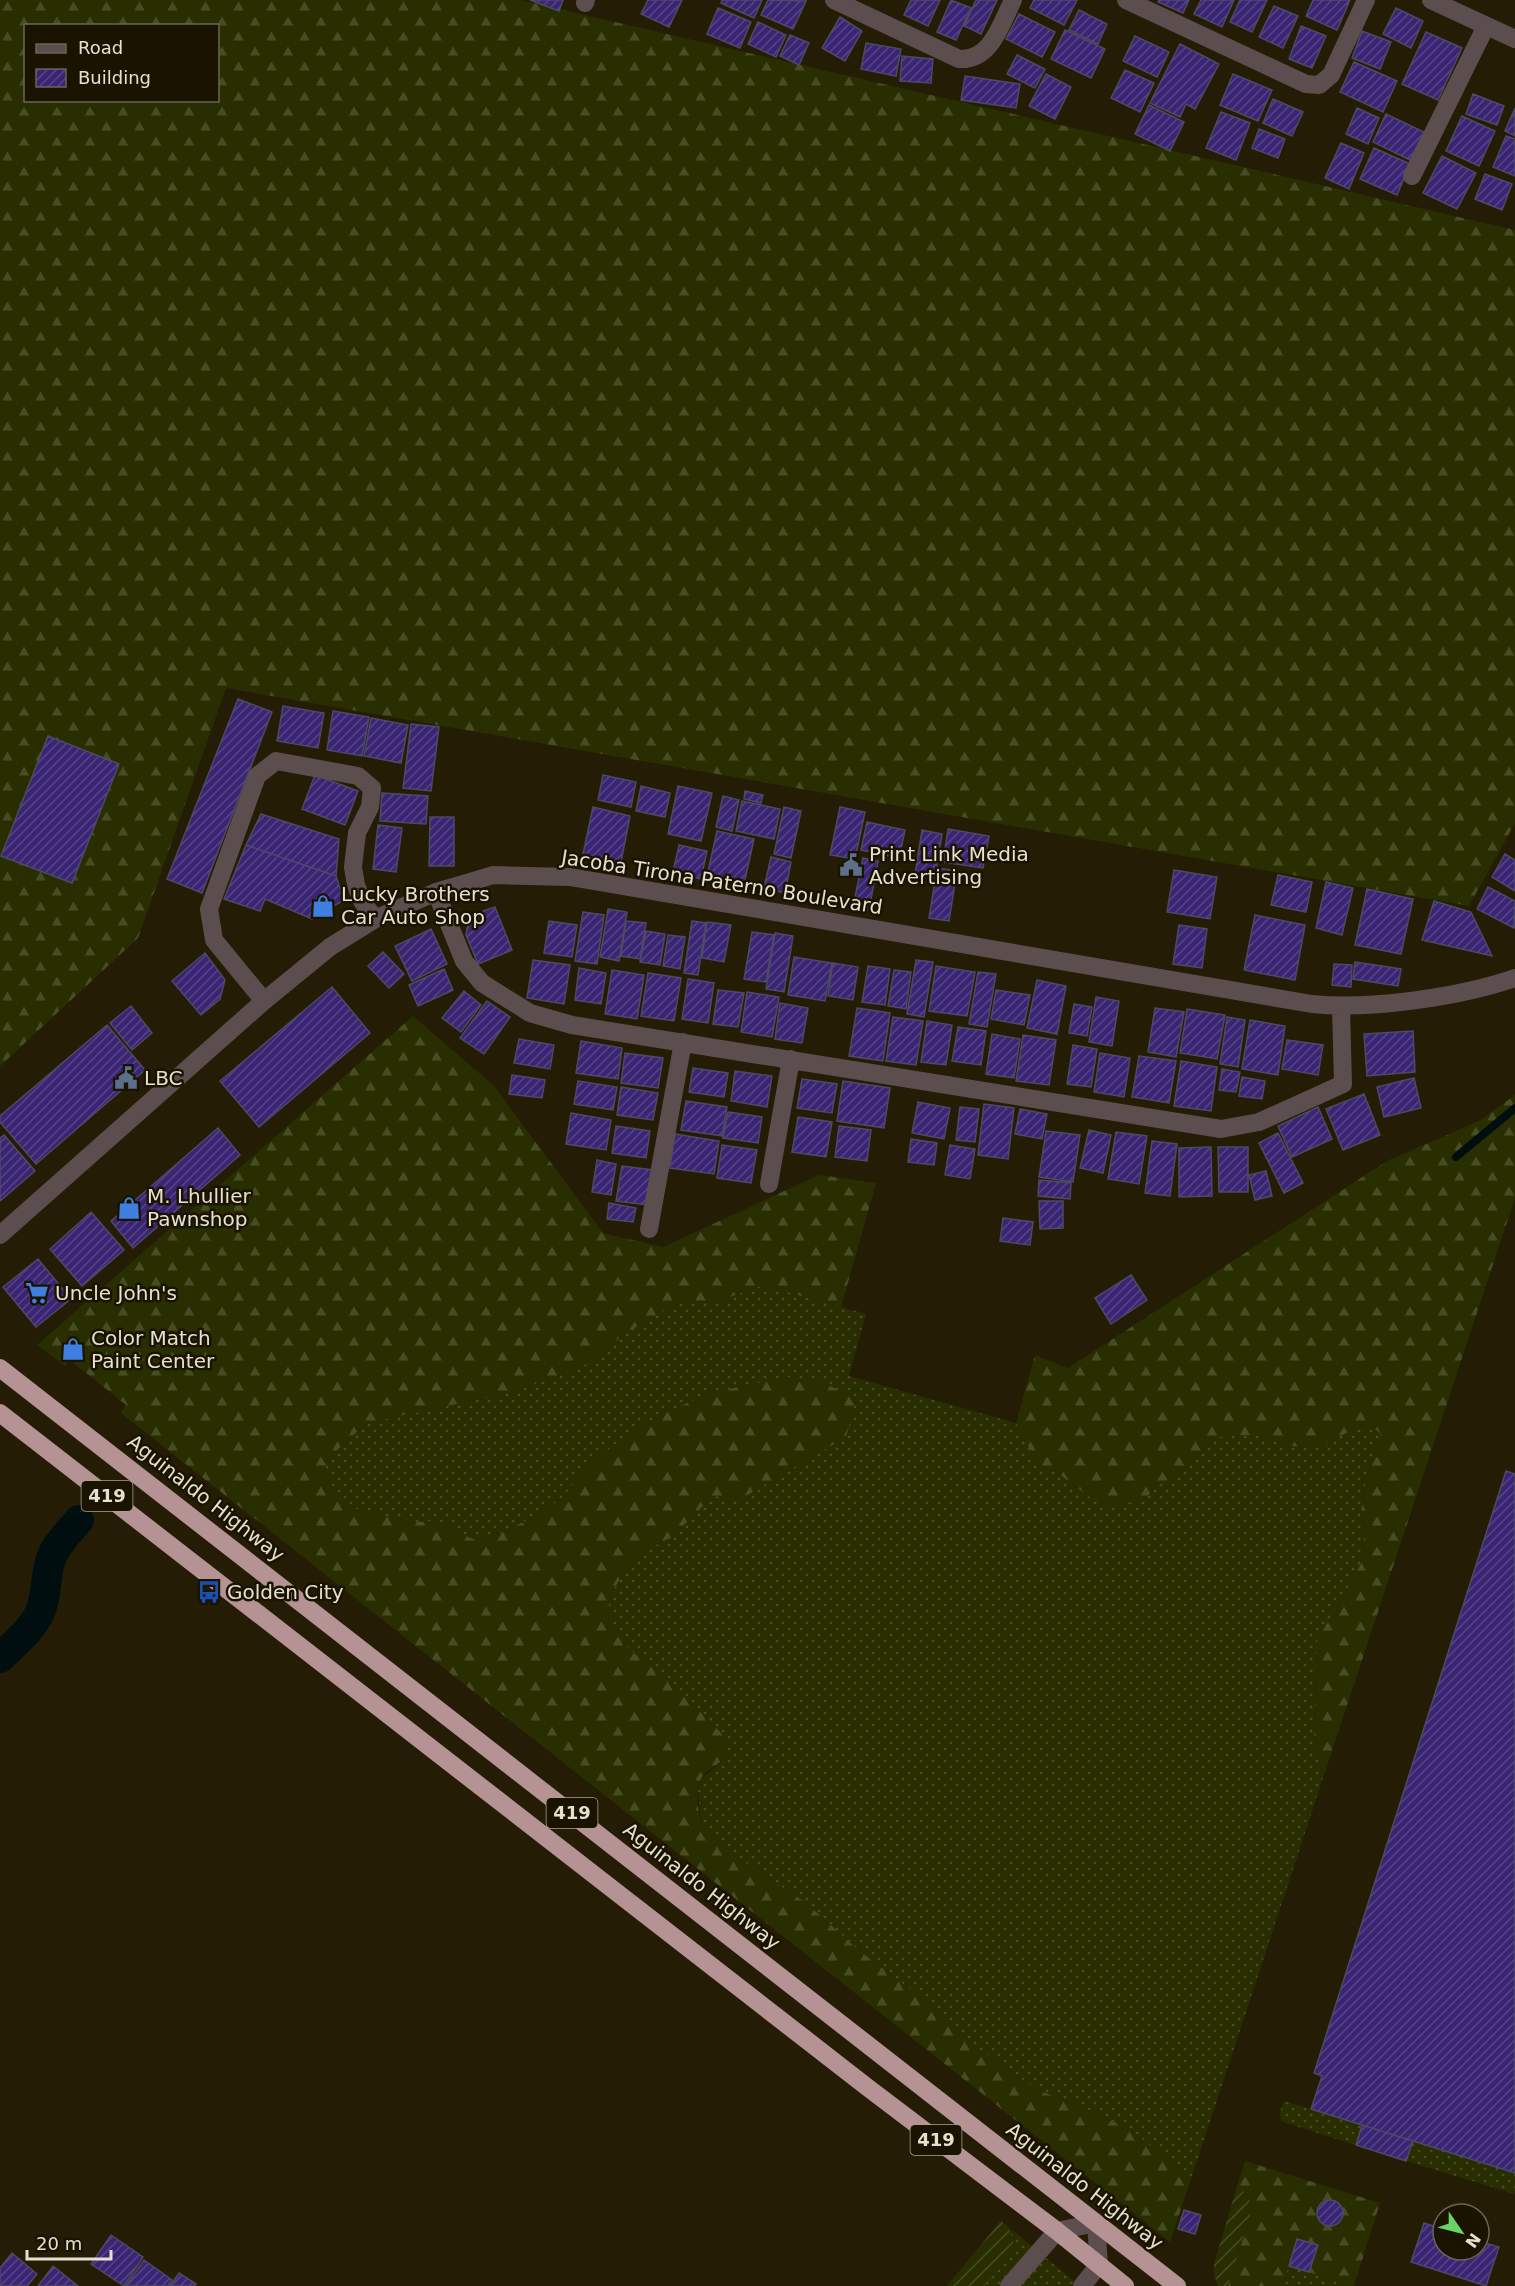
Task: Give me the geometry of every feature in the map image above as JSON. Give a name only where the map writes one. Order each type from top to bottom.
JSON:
[{"type":"highway","name":"Aguinaldo Highway","points":[[0,1368],[1177,2286]]},
{"type":"highway","name":"419","points":[[0,1413],[1125,2286]]},
{"type":"street","points":[[834,0],[959,59],[972,60],[991,44],[1013,0]]},
{"type":"street","points":[[1126,0],[1306,84],[1319,85],[1331,75],[1366,0]]},
{"type":"street","points":[[1431,0],[1515,39]]},
{"type":"street","points":[[1412,176],[1486,26]]},
{"type":"street","points":[[264,1001],[214,940],[209,909],[257,776],[276,761],[358,776],[372,788],[370,807],[357,833],[353,867],[362,901],[375,919]]},
{"type":"street","name":"Jacoba Tirona Paterno Boulevard","points":[[0,1235],[264,1001],[330,947],[375,919],[436,892],[493,875],[570,877],[1312,1004],[1341,1007],[1437,997],[1515,978]]},
{"type":"street","points":[[436,892],[464,961],[482,983],[530,1013],[572,1025],[1221,1129],[1259,1122],[1343,1083],[1341,1007]]},
{"type":"street","points":[[650,1229],[683,1042]]},
{"type":"street","points":[[769,1184],[791,1059]]},
{"type":"street","points":[[1009,2286],[1057,2231],[1095,2223],[1099,2265],[1082,2286]]},
{"type":"green space","points":[[0,0],[520,0],[1515,230],[1515,823],[1469,906],[226,688],[138,938],[0,1066]]},
{"type":"green space","points":[[413,1016],[494,1086],[603,1233],[663,1247],[819,1175],[876,1183],[841,1307],[769,1287],[756,1287],[720,1301],[679,1302],[626,1333],[586,1364],[515,1392],[366,1423],[328,1459],[325,1470],[329,1482],[355,1509],[413,1522],[439,1521],[472,1539],[492,1537],[540,1514],[562,1498],[595,1459],[646,1423],[706,1394],[785,1377],[812,1379],[847,1393],[855,1403],[846,1437],[739,1500],[713,1496],[671,1538],[638,1553],[610,1594],[608,1609],[615,1633],[632,1652],[669,1678],[723,1735],[726,1746],[723,1759],[704,1775],[698,1787],[702,1829],[751,1867],[805,1902],[855,1947],[929,2004],[976,2047],[1037,2090],[1074,2103],[1131,2130],[1191,2179],[1170,2242],[121,1413],[126,1405],[70,1360],[65,1366],[37,1345]]},
{"type":"green space","points":[[1515,1095],[1515,1198],[1323,1778],[1314,1740],[1317,1641],[1362,1562],[1364,1537],[1361,1512],[1368,1470],[1381,1434],[1371,1426],[1358,1427],[1317,1448],[1291,1446],[1254,1435],[1217,1437],[1180,1475],[1163,1482],[1144,1499],[1120,1507],[1095,1501],[1055,1471],[1043,1467],[1034,1457],[1016,1423],[1035,1355],[1068,1368],[1387,1161],[1479,1121]]},
{"type":"green space","points":[[756,1287],[769,1287],[866,1314],[849,1376],[1016,1423],[1034,1457],[1043,1467],[1055,1471],[1095,1501],[1144,1499],[1163,1482],[1180,1475],[1217,1437],[1254,1435],[1291,1446],[1316,1448],[1358,1427],[1371,1426],[1381,1434],[1368,1470],[1361,1512],[1364,1537],[1362,1562],[1317,1642],[1314,1740],[1323,1778],[1191,2179],[1131,2130],[1074,2103],[1037,2090],[976,2047],[929,2004],[855,1947],[805,1902],[751,1867],[702,1829],[698,1791],[701,1779],[723,1760],[669,1678],[632,1652],[615,1633],[608,1609],[610,1594],[638,1553],[671,1538],[713,1496],[595,1459],[562,1498],[540,1514],[492,1537],[472,1539],[439,1521],[413,1522],[355,1509],[329,1482],[325,1470],[328,1459],[366,1423],[515,1392],[586,1364],[626,1333],[679,1302],[720,1301]]},
{"type":"green space","points":[[1284,2101],[1362,2125],[1356,2145],[1281,2120],[1280,2112]]},
{"type":"green space","points":[[1413,2141],[1515,2173],[1515,2194],[1406,2161]]},
{"type":"green space","points":[[1245,2161],[1380,2203],[1354,2286],[1289,2266],[1282,2286],[1228,2286],[1253,2206],[1238,2183]]},
{"type":"green space","points":[[1238,2183],[1253,2206],[1228,2286],[1218,2286],[1214,2275],[1214,2264]]},
{"type":"green space","points":[[1001,2221],[1006,2225],[1080,2286],[947,2286]]},
{"type":"green space","points":[[1001,2221],[1013,2239],[1013,2247],[1005,2263],[984,2286],[947,2286]]},
{"type":"green space","points":[[1289,2266],[1355,2286],[1282,2286]]},
{"type":"building","points":[[530,0],[563,0],[559,11]]},
{"type":"building","points":[[648,0],[682,0],[669,27],[641,14]]},
{"type":"building","points":[[722,0],[762,0],[754,18],[721,3]]},
{"type":"building","points":[[768,0],[806,1],[793,29],[761,15]]},
{"type":"building","points":[[911,0],[940,0],[928,26],[904,15]]},
{"type":"building","points":[[951,0],[971,8],[956,40],[937,32]]},
{"type":"building","points":[[976,0],[997,0],[981,34],[964,26]]},
{"type":"building","points":[[1034,0],[1077,0],[1064,25],[1030,8]]},
{"type":"building","points":[[1159,0],[1189,0],[1183,13],[1158,2]]},
{"type":"building","points":[[1201,0],[1234,0],[1222,27],[1194,14]]},
{"type":"building","points":[[1240,0],[1267,0],[1252,32],[1230,22]]},
{"type":"building","points":[[1313,0],[1350,0],[1337,30],[1306,16]]},
{"type":"building","points":[[1274,6],[1298,16],[1283,48],[1259,37]]},
{"type":"building","points":[[718,8],[751,22],[740,48],[707,34]]},
{"type":"building","points":[[1396,8],[1423,21],[1411,48],[1383,34]]},
{"type":"building","points":[[1079,10],[1107,24],[1098,44],[1069,30]]},
{"type":"building","points":[[1019,14],[1055,32],[1042,57],[1006,39]]},
{"type":"building","points":[[840,17],[862,31],[845,61],[822,48]]},
{"type":"building","points":[[758,22],[786,35],[776,57],[748,44]]},
{"type":"building","points":[[1301,26],[1326,36],[1312,68],[1289,59]]},
{"type":"building","points":[[1065,30],[1105,49],[1091,78],[1051,59]]},
{"type":"building","points":[[1362,31],[1391,42],[1380,69],[1352,58]]},
{"type":"building","points":[[1426,32],[1462,48],[1438,100],[1402,84]]},
{"type":"building","points":[[790,35],[809,43],[799,65],[780,56]]},
{"type":"building","points":[[1135,36],[1169,52],[1157,77],[1123,61]]},
{"type":"building","points":[[866,43],[901,49],[896,76],[861,69]]},
{"type":"building","points":[[1180,44],[1219,64],[1195,109],[1186,104],[1180,117],[1150,103]]},
{"type":"building","points":[[1017,55],[1045,69],[1035,88],[1007,74]]},
{"type":"building","points":[[902,56],[933,59],[931,83],[900,81]]},
{"type":"building","points":[[1354,62],[1397,81],[1383,112],[1340,92]]},
{"type":"building","points":[[1125,70],[1154,83],[1140,112],[1111,98]]},
{"type":"building","points":[[1046,74],[1071,87],[1055,119],[1029,106]]},
{"type":"building","points":[[1233,74],[1272,90],[1258,121],[1220,105]]},
{"type":"building","points":[[965,76],[1020,84],[1016,108],[961,100]]},
{"type":"building","points":[[1473,94],[1504,106],[1497,125],[1466,114]]},
{"type":"building","points":[[1273,99],[1303,112],[1292,136],[1263,123]]},
{"type":"building","points":[[1149,105],[1184,122],[1170,151],[1135,134]]},
{"type":"building","points":[[1357,108],[1379,118],[1368,144],[1346,134]]},
{"type":"building","points":[[1515,108],[1515,136],[1505,131]]},
{"type":"building","points":[[1221,112],[1250,123],[1236,160],[1206,148]]},
{"type":"building","points":[[1386,114],[1424,132],[1410,160],[1373,142]]},
{"type":"building","points":[[1462,116],[1495,131],[1479,166],[1446,151]]},
{"type":"building","points":[[1259,129],[1285,139],[1278,158],[1252,148]]},
{"type":"building","points":[[1506,136],[1515,139],[1515,176],[1493,167]]},
{"type":"building","points":[[1341,143],[1364,153],[1349,189],[1325,178]]},
{"type":"building","points":[[1374,148],[1410,164],[1397,195],[1360,179]]},
{"type":"building","points":[[1442,156],[1476,173],[1457,209],[1423,193]]},
{"type":"building","points":[[1485,174],[1512,184],[1502,210],[1475,199]]},
{"type":"building","points":[[238,699],[272,712],[202,893],[167,879]]},
{"type":"building","points":[[283,706],[324,713],[318,748],[277,741]]},
{"type":"building","points":[[333,711],[369,717],[362,756],[327,750]]},
{"type":"building","points":[[371,718],[408,725],[401,763],[364,756]]},
{"type":"building","points":[[411,724],[439,727],[431,791],[403,788]]},
{"type":"building","points":[[48,736],[119,764],[72,883],[1,856]]},
{"type":"building","points":[[315,775],[358,791],[345,825],[302,809]]},
{"type":"building","points":[[603,775],[636,782],[631,807],[598,800]]},
{"type":"building","points":[[641,786],[670,793],[665,817],[636,811]]},
{"type":"building","points":[[678,786],[712,793],[701,841],[668,834]]},
{"type":"building","points":[[745,791],[763,795],[761,803],[744,799]]},
{"type":"building","points":[[382,793],[428,796],[426,824],[380,821]]},
{"type":"building","points":[[723,796],[739,800],[732,831],[716,827]]},
{"type":"building","points":[[742,801],[780,809],[774,839],[736,831]]},
{"type":"building","points":[[593,807],[630,816],[621,862],[583,854]]},
{"type":"building","points":[[784,807],[801,811],[791,858],[774,854]]},
{"type":"building","points":[[840,807],[865,812],[855,859],[830,855]]},
{"type":"building","points":[[261,814],[339,839],[336,876],[246,845]]},
{"type":"building","points":[[430,817],[454,817],[454,866],[429,866]]},
{"type":"building","points":[[867,822],[905,830],[899,858],[861,850]]},
{"type":"building","points":[[378,825],[402,828],[396,872],[373,869]]},
{"type":"building","points":[[948,829],[989,836],[983,868],[943,862]]},
{"type":"building","points":[[922,830],[942,834],[935,877],[915,874]]},
{"type":"building","points":[[717,831],[754,839],[744,884],[707,876]]},
{"type":"building","points":[[246,845],[336,876],[344,900],[312,919],[265,899],[260,911],[224,899]]},
{"type":"building","points":[[679,845],[707,851],[701,879],[673,872]]},
{"type":"building","points":[[1505,854],[1515,860],[1515,891],[1492,877]]},
{"type":"building","points":[[771,857],[791,862],[785,893],[764,888]]},
{"type":"building","points":[[863,858],[878,861],[869,910],[853,907]]},
{"type":"building","points":[[937,868],[957,871],[949,921],[929,918]]},
{"type":"building","points":[[1174,870],[1217,877],[1210,919],[1167,912]]},
{"type":"building","points":[[1278,875],[1312,882],[1306,912],[1271,905]]},
{"type":"building","points":[[1326,882],[1353,888],[1342,935],[1316,928]]},
{"type":"building","points":[[1488,887],[1515,901],[1514,928],[1477,909]]},
{"type":"building","points":[[1367,889],[1413,899],[1401,954],[1355,945]]},
{"type":"building","points":[[1434,901],[1471,912],[1492,956],[1422,940]]},
{"type":"building","points":[[495,907],[512,950],[478,964],[466,935],[469,916]]},
{"type":"building","points":[[608,909],[627,912],[619,961],[600,957]]},
{"type":"building","points":[[583,912],[604,915],[597,964],[575,961]]},
{"type":"building","points":[[1255,915],[1305,925],[1295,980],[1244,970]]},
{"type":"building","points":[[549,921],[577,925],[572,957],[544,953]]},
{"type":"building","points":[[626,921],[646,923],[640,959],[621,956]]},
{"type":"building","points":[[692,921],[706,923],[698,975],[684,973]]},
{"type":"building","points":[[707,922],[731,925],[724,962],[702,958]]},
{"type":"building","points":[[1179,925],[1207,929],[1202,968],[1173,964]]},
{"type":"building","points":[[431,929],[447,964],[412,981],[395,946]]},
{"type":"building","points":[[646,931],[665,934],[660,965],[640,962]]},
{"type":"building","points":[[752,932],[774,935],[766,982],[744,979]]},
{"type":"building","points":[[775,933],[793,936],[784,992],[766,989]]},
{"type":"building","points":[[668,935],[685,937],[680,969],[663,966]]},
{"type":"building","points":[[383,952],[404,974],[389,988],[368,966]]},
{"type":"building","points":[[205,953],[225,980],[220,999],[201,1015],[172,981]]},
{"type":"building","points":[[794,957],[832,963],[825,1001],[788,995]]},
{"type":"building","points":[[533,960],[570,965],[564,1004],[527,998]]},
{"type":"building","points":[[916,960],[933,962],[924,1017],[907,1014]]},
{"type":"building","points":[[1355,962],[1401,969],[1398,986],[1353,979]]},
{"type":"building","points":[[833,963],[858,967],[853,1000],[828,996]]},
{"type":"building","points":[[1334,964],[1352,965],[1351,987],[1332,985]]},
{"type":"building","points":[[868,966],[890,969],[885,1005],[862,1002]]},
{"type":"building","points":[[936,966],[975,972],[967,1016],[929,1011]]},
{"type":"building","points":[[579,968],[606,973],[601,1004],[575,1000]]},
{"type":"building","points":[[444,969],[453,990],[418,1006],[409,985]]},
{"type":"building","points":[[612,970],[644,975],[637,1019],[605,1014]]},
{"type":"building","points":[[894,970],[911,972],[906,1009],[888,1006]]},
{"type":"building","points":[[978,972],[996,974],[987,1027],[969,1024]]},
{"type":"building","points":[[648,973],[681,978],[674,1021],[641,1016]]},
{"type":"building","points":[[688,979],[714,983],[708,1023],[682,1019]]},
{"type":"building","points":[[1037,980],[1066,986],[1057,1034],[1027,1028]]},
{"type":"building","points":[[332,987],[370,1033],[259,1127],[220,1081]]},
{"type":"building","points":[[718,990],[744,993],[738,1027],[713,1024]]},
{"type":"building","points":[[996,990],[1030,995],[1024,1025],[991,1019]]},
{"type":"building","points":[[464,991],[481,1005],[461,1032],[442,1018]]},
{"type":"building","points":[[747,992],[779,997],[772,1037],[741,1032]]},
{"type":"building","points":[[1096,997],[1119,1001],[1112,1046],[1089,1042]]},
{"type":"building","points":[[487,1001],[510,1017],[484,1054],[460,1038]]},
{"type":"building","points":[[780,1003],[808,1008],[802,1043],[775,1039]]},
{"type":"building","points":[[1074,1004],[1092,1007],[1087,1036],[1069,1033]]},
{"type":"building","points":[[131,1006],[152,1033],[132,1050],[110,1023]]},
{"type":"building","points":[[857,1008],[890,1013],[883,1061],[849,1056]]},
{"type":"building","points":[[1155,1008],[1184,1012],[1176,1057],[1148,1052]]},
{"type":"building","points":[[1187,1009],[1225,1015],[1217,1059],[1180,1053]]},
{"type":"building","points":[[893,1017],[923,1021],[916,1065],[886,1061]]},
{"type":"building","points":[[1227,1017],[1245,1020],[1238,1067],[1220,1064]]},
{"type":"building","points":[[1250,1020],[1285,1026],[1278,1075],[1242,1069]]},
{"type":"building","points":[[927,1021],[952,1025],[946,1065],[921,1062]]},
{"type":"building","points":[[107,1025],[145,1070],[36,1164],[0,1122],[0,1116]]},
{"type":"building","points":[[958,1027],[986,1031],[981,1065],[952,1061]]},
{"type":"building","points":[[1413,1031],[1415,1072],[1367,1076],[1364,1034]]},
{"type":"building","points":[[992,1034],[1020,1039],[1014,1078],[986,1074]]},
{"type":"building","points":[[1023,1035],[1056,1040],[1049,1085],[1016,1081]]},
{"type":"building","points":[[519,1039],[554,1045],[550,1069],[514,1063]]},
{"type":"building","points":[[1287,1040],[1323,1045],[1318,1075],[1282,1069]]},
{"type":"building","points":[[581,1041],[622,1048],[618,1079],[576,1073]]},
{"type":"building","points":[[1073,1045],[1097,1049],[1091,1087],[1067,1084]]},
{"type":"building","points":[[625,1053],[663,1058],[658,1088],[621,1083]]},
{"type":"building","points":[[1100,1053],[1130,1058],[1124,1097],[1094,1092]]},
{"type":"building","points":[[1139,1056],[1176,1061],[1169,1103],[1132,1097]]},
{"type":"building","points":[[1181,1061],[1217,1067],[1211,1111],[1174,1106]]},
{"type":"building","points":[[693,1068],[728,1073],[724,1097],[689,1092]]},
{"type":"building","points":[[1222,1069],[1240,1072],[1236,1092],[1219,1090]]},
{"type":"building","points":[[735,1071],[772,1076],[767,1107],[731,1101]]},
{"type":"building","points":[[512,1075],[545,1080],[542,1098],[509,1094]]},
{"type":"building","points":[[1242,1077],[1265,1081],[1262,1099],[1239,1096]]},
{"type":"building","points":[[1414,1078],[1421,1108],[1384,1117],[1377,1087]]},
{"type":"building","points":[[802,1079],[837,1084],[832,1113],[797,1108]]},
{"type":"building","points":[[578,1081],[617,1087],[613,1110],[574,1104]]},
{"type":"building","points":[[843,1081],[890,1088],[884,1128],[837,1121]]},
{"type":"building","points":[[621,1087],[658,1093],[653,1120],[617,1115]]},
{"type":"building","points":[[1364,1094],[1380,1135],[1343,1150],[1326,1109]]},
{"type":"building","points":[[686,1101],[727,1107],[722,1136],[681,1130]]},
{"type":"building","points":[[918,1102],[950,1108],[944,1139],[912,1133]]},
{"type":"building","points":[[984,1104],[1014,1108],[1008,1159],[978,1155]]},
{"type":"building","points":[[960,1107],[979,1109],[975,1142],[956,1140]]},
{"type":"building","points":[[1318,1107],[1332,1139],[1292,1157],[1278,1126]]},
{"type":"building","points":[[1020,1109],[1047,1114],[1042,1139],[1015,1134]]},
{"type":"building","points":[[728,1112],[762,1117],[758,1143],[723,1138]]},
{"type":"building","points":[[571,1113],[611,1120],[606,1150],[566,1144]]},
{"type":"building","points":[[798,1117],[832,1122],[826,1157],[792,1152]]},
{"type":"building","points":[[616,1126],[650,1131],[646,1158],[612,1153]]},
{"type":"building","points":[[839,1126],[871,1130],[867,1161],[835,1157]]},
{"type":"building","points":[[218,1128],[240,1155],[133,1248],[111,1221]]},
{"type":"building","points":[[1089,1130],[1111,1135],[1103,1173],[1080,1168]]},
{"type":"building","points":[[1046,1131],[1080,1135],[1073,1182],[1039,1177]]},
{"type":"building","points":[[1116,1132],[1147,1136],[1139,1184],[1108,1179]]},
{"type":"building","points":[[1278,1133],[1303,1183],[1284,1193],[1259,1143]]},
{"type":"building","points":[[675,1134],[719,1141],[714,1174],[670,1168]]},
{"type":"building","points":[[4,1135],[35,1171],[0,1201],[0,1138]]},
{"type":"building","points":[[911,1139],[937,1143],[934,1165],[908,1162]]},
{"type":"building","points":[[1152,1141],[1177,1144],[1170,1196],[1145,1193]]},
{"type":"building","points":[[722,1145],[757,1150],[751,1183],[717,1178]]},
{"type":"building","points":[[950,1145],[975,1149],[970,1179],[945,1175]]},
{"type":"building","points":[[1211,1147],[1212,1196],[1179,1197],[1179,1148]]},
{"type":"building","points":[[1218,1147],[1248,1147],[1248,1192],[1219,1192]]},
{"type":"building","points":[[597,1160],[616,1164],[611,1195],[592,1192]]},
{"type":"building","points":[[622,1166],[653,1170],[648,1205],[616,1201]]},
{"type":"building","points":[[1266,1171],[1272,1196],[1255,1200],[1249,1175]]},
{"type":"building","points":[[1039,1180],[1071,1183],[1070,1199],[1038,1196]]},
{"type":"building","points":[[1039,1201],[1063,1201],[1063,1228],[1040,1229]]},
{"type":"building","points":[[609,1203],[636,1208],[633,1222],[607,1219]]},
{"type":"building","points":[[91,1212],[124,1250],[82,1286],[50,1249]]},
{"type":"building","points":[[1003,1218],[1033,1222],[1030,1245],[1000,1241]]},
{"type":"building","name":"Uncle John's","points":[[38,1259],[71,1299],[36,1327],[3,1287]]},
{"type":"building","points":[[1131,1275],[1147,1300],[1111,1324],[1095,1298]]},
{"type":"building","points":[[1506,1471],[1515,1474],[1515,2173],[1311,2109],[1322,2076],[1314,2073]]},
{"type":"building","points":[[1362,2125],[1413,2141],[1406,2161],[1356,2145]]},
{"type":"building","points":[[1330,2200],[1339,2204],[1343,2213],[1339,2222],[1330,2226],[1321,2222],[1317,2213],[1321,2204]]},
{"type":"building","points":[[1184,2210],[1201,2215],[1195,2234],[1178,2229]]},
{"type":"building","points":[[1424,2223],[1431,2225],[1431,2262],[1491,2262],[1491,2245],[1499,2247],[1486,2286],[1411,2262]]},
{"type":"building","points":[[111,2235],[143,2257],[124,2286],[91,2264]]},
{"type":"building","points":[[1297,2239],[1318,2245],[1309,2272],[1289,2266]]},
{"type":"building","points":[[12,2253],[37,2274],[27,2286],[0,2286],[0,2268]]},
{"type":"building","points":[[144,2260],[172,2280],[168,2286],[126,2286]]},
{"type":"building","points":[[53,2266],[78,2286],[38,2286]]},
{"type":"building","points":[[179,2273],[196,2284],[194,2286],[170,2286]]},
{"type":"waterway","points":[[1456,1157],[1515,1108]]},
{"type":"waterway","points":[[0,1658],[37,1619],[44,1600],[52,1556],[79,1520]]},
{"type":"place","name":"Print Link Media Advertising","points":[[851,865]]},
{"type":"place","name":"Lucky Brothers Car Auto Shop","points":[[323,906]]},
{"type":"place","name":"LBC","points":[[126,1078]]},
{"type":"place","name":"M. Lhullier Pawnshop","points":[[129,1208]]},
{"type":"place","name":"Uncle John's","points":[[37,1293]]},
{"type":"place","name":"Color Match Paint Center","points":[[73,1349]]},
{"type":"place","name":"Golden City","points":[[209,1592]]}]
